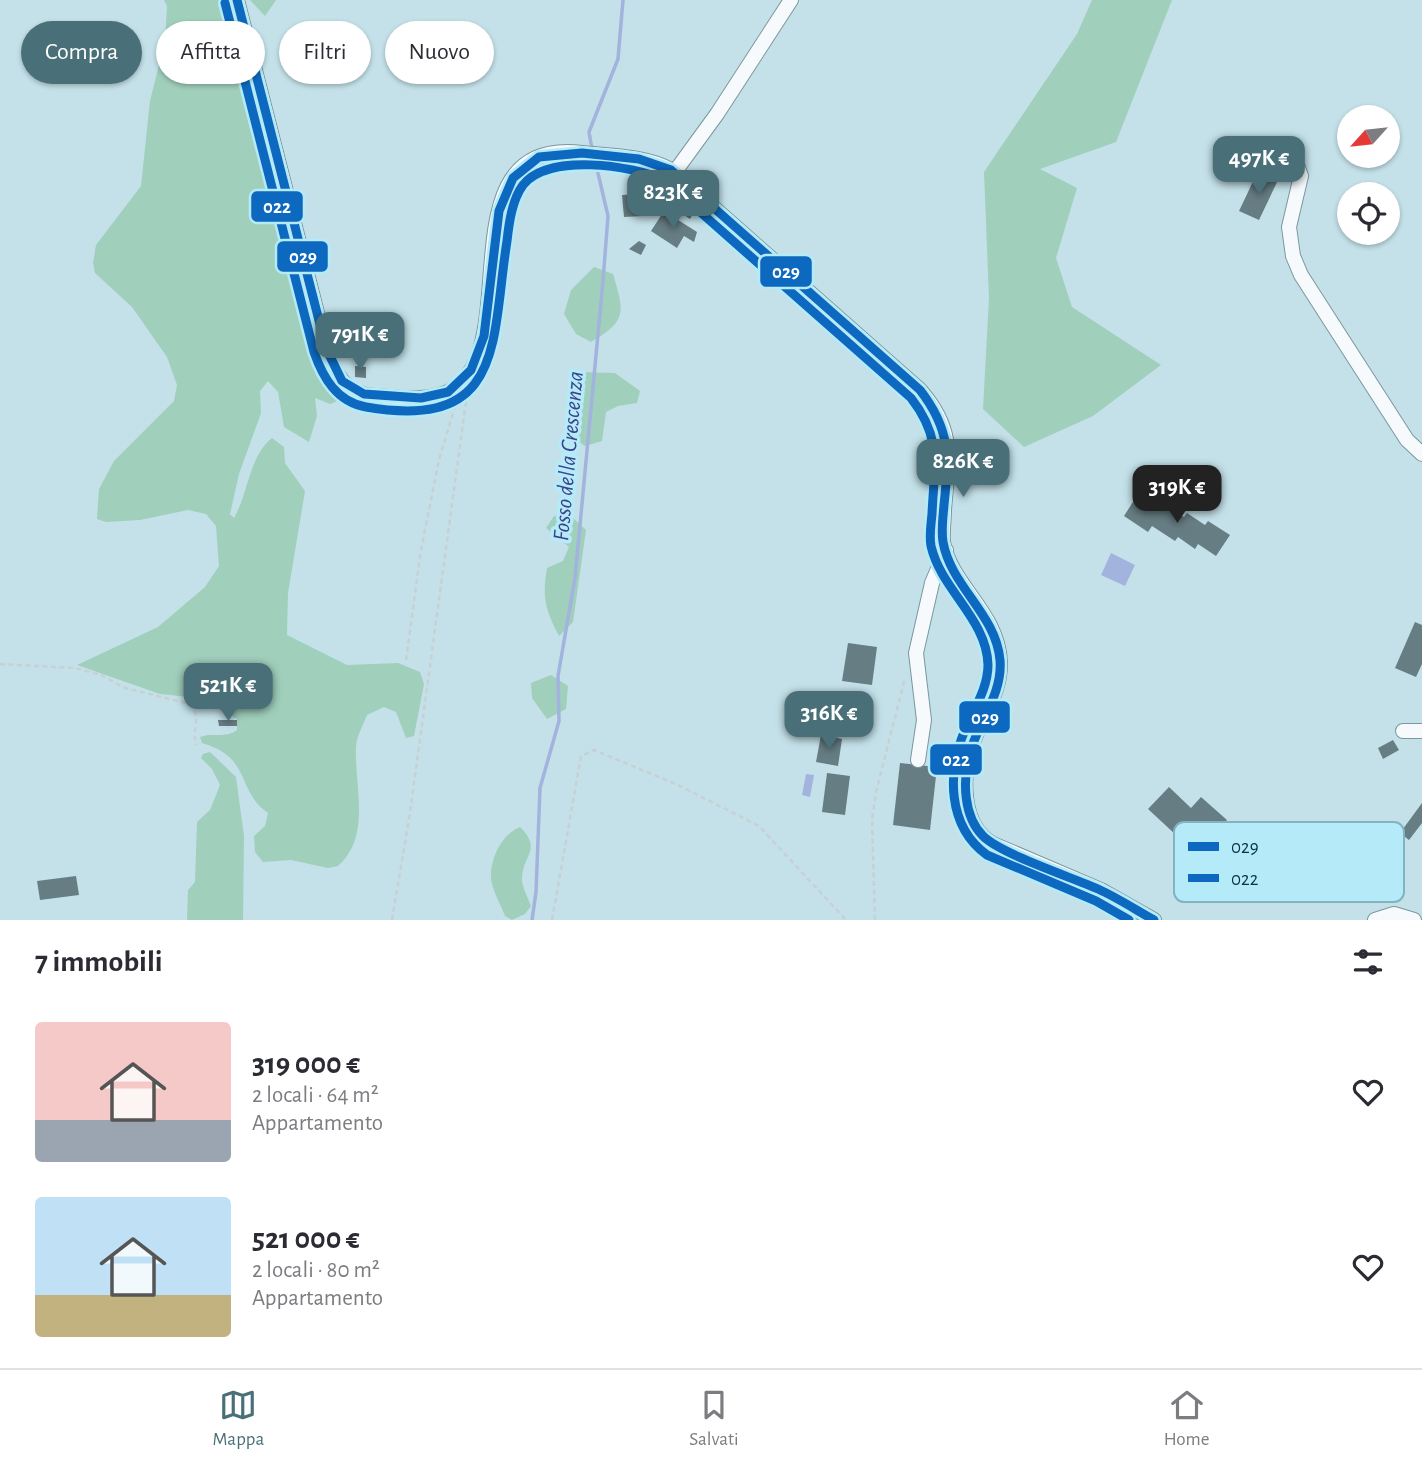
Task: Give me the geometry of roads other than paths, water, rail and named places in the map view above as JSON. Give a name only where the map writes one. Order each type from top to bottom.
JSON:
[{"type":"street","points":[[237,0],[310,293],[334,370],[351,389],[371,396],[425,397],[452,390],[467,377],[480,347],[497,226],[510,180],[521,165],[532,158],[547,153],[575,152],[658,165],[674,173],[920,390],[933,406],[948,439],[943,531],[946,550],[990,624],[999,652],[1000,670],[995,692],[970,754],[968,811],[974,829],[993,844],[1082,881],[1154,920]]},
{"type":"street","points":[[674,173],[717,114],[791,0]]},
{"type":"street","points":[[1282,147],[1297,165],[1301,176],[1289,227],[1293,256],[1301,275],[1408,440],[1422,454]]},
{"type":"street","points":[[918,760],[924,720],[915,653],[932,583],[946,550]]},
{"type":"street","points":[[1403,731],[1422,731]]},
{"type":"street","points":[[1375,920],[1394,914],[1414,920]]},
{"type":"water","points":[[1111,553],[1135,565],[1125,586],[1101,575]]},
{"type":"water","points":[[806,774],[814,775],[810,797],[802,795]]},
{"type":"waterway","name":"Fosso della Crescenza","points":[[592,149],[589,132],[618,59],[623,0]]},
{"type":"waterway","name":"Fosso della Crescenza","points":[[532,920],[536,892],[540,788],[559,721],[558,676],[575,578],[603,281],[608,216],[594,156]]}]
